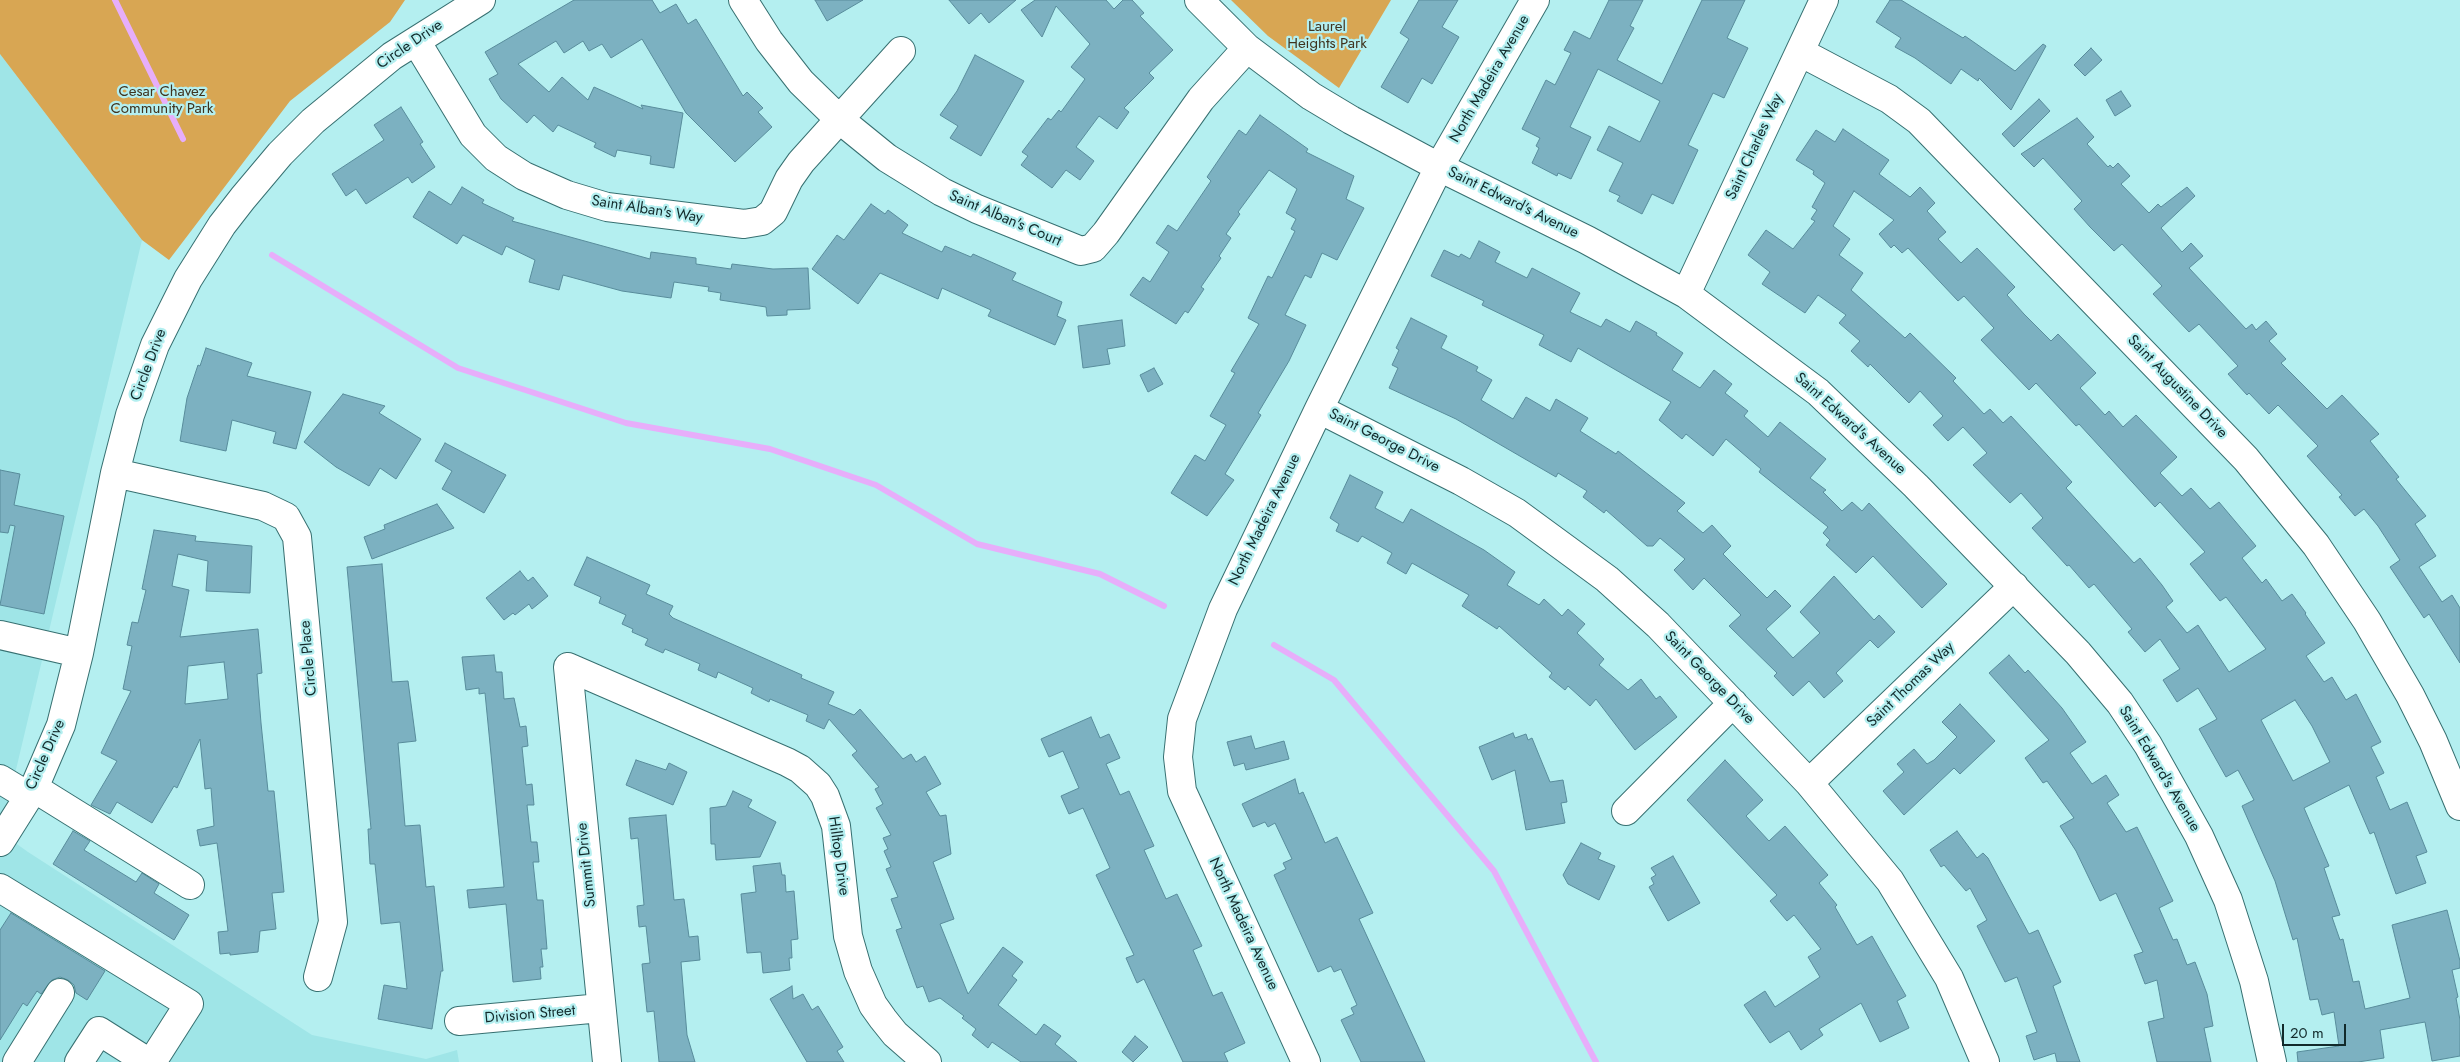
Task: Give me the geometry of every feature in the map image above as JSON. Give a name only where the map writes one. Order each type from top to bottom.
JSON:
[{"type":"street","name":"Circle Drive","points":[[0,842],[31,792],[61,725],[79,653],[115,473],[130,414],[155,344],[188,279],[217,232],[261,176],[313,120],[370,72],[416,40],[481,0]]},
{"type":"street","name":"Saint Alban's Court","points":[[743,0],[786,64],[839,119],[887,158],[942,192],[977,209],[1081,251],[1087,251],[1106,233],[1201,99],[1246,48]]},
{"type":"street","name":"Saint Edward's Avenue","points":[[1199,0],[1246,48],[1311,96],[1351,120],[1439,167],[1587,240],[1686,294],[1818,392],[1864,434],[2078,653],[2120,703],[2183,805],[2213,864],[2241,939],[2256,989],[2272,1062]]},
{"type":"street","name":"North Madeira Avenue","points":[[1306,1062],[1182,791],[1178,757],[1182,718],[1216,626],[1319,409],[1439,167],[1535,0]]},
{"type":"street","name":"Saint Charles Way","points":[[1686,294],[1824,0]]},
{"type":"street","name":"Saint Alban's Way","points":[[416,40],[462,119],[477,140],[496,158],[536,183],[567,196],[607,207],[744,224],[762,221],[777,206],[794,172],[901,51]]},
{"type":"street","name":"Saint Augustine Drive","points":[[1800,52],[1889,98],[1919,121],[1942,142],[2246,458],[2316,545],[2367,621],[2410,695],[2433,741],[2460,806]]},
{"type":"street","name":"Saint George Drive","points":[[1319,409],[1468,485],[1517,514],[1565,547],[1640,609],[1809,783],[1871,856],[1906,904],[1949,978],[1980,1061]]},
{"type":"street","name":"Circle Place","points":[[115,473],[263,506],[286,517],[297,538],[333,922],[318,977]]},
{"type":"street","name":"Saint Thomas Way","points":[[1809,783],[2014,586]]},
{"type":"street","points":[[0,634],[79,653]]},
{"type":"street","name":"Summit Drive","points":[[568,667],[607,1062]]},
{"type":"street","name":"Hilltop Drive","points":[[568,667],[787,762],[800,769],[818,785],[826,796],[836,826],[848,936],[858,971],[874,1005],[883,1019],[895,1034],[927,1062]]},
{"type":"street","points":[[1626,811],[1733,703]]},
{"type":"street","points":[[0,780],[31,792],[190,885]]},
{"type":"street","points":[[0,888],[189,1004],[150,1062],[99,1031],[79,1062]]},
{"type":"street","points":[[17,1062],[60,993]]},
{"type":"street","name":"Division Street","points":[[458,1021],[601,1008]]},
{"type":"shaded area","points":[[0,54],[142,240],[4,820],[0,818]]},
{"type":"shaded area","points":[[0,832],[312,1035],[426,1059],[457,1050],[459,1062],[0,1062]]},
{"type":"green space","name":"Cesar Chavez Community Park","points":[[0,0],[405,0],[390,22],[290,101],[169,260],[142,240],[0,54]]},
{"type":"green space","name":"Laurel Heights Park","points":[[1231,0],[1391,0],[1339,88],[1268,36]]},
{"type":"building","points":[[574,0],[652,0],[660,13],[676,4],[688,24],[696,19],[743,96],[747,92],[763,108],[758,112],[772,127],[735,162],[686,113],[642,39],[611,58],[602,44],[589,51],[583,41],[564,53],[556,41],[518,64],[549,92],[562,77],[588,100],[594,87],[643,109],[641,105],[683,113],[674,168],[650,164],[651,156],[617,150],[615,157],[594,147],[596,143],[558,125],[553,132],[534,115],[527,123],[501,99],[489,79],[498,74],[485,52]]},
{"type":"building","points":[[815,0],[863,0],[827,21]]},
{"type":"building","points":[[949,0],[1016,0],[989,23],[981,13],[969,24]]},
{"type":"building","points":[[1035,0],[1106,0],[1114,9],[1123,0],[1132,0],[1144,13],[1140,16],[1173,50],[1149,73],[1154,78],[1124,108],[1129,112],[1117,129],[1099,116],[1076,147],[1094,161],[1080,180],[1066,170],[1052,188],[1021,165],[1028,156],[1022,152],[1048,118],[1051,120],[1059,110],[1061,112],[1085,79],[1071,67],[1090,44],[1056,6],[1042,37],[1021,10]]},
{"type":"building","points":[[1419,0],[1458,0],[1442,27],[1459,37],[1432,84],[1422,78],[1408,103],[1381,87],[1409,39],[1400,33]]},
{"type":"building","points":[[1609,0],[1643,0],[1630,26],[1634,28],[1617,60],[1662,84],[1702,0],[1745,0],[1727,38],[1748,48],[1724,98],[1713,93],[1688,145],[1698,150],[1673,204],[1652,194],[1642,214],[1617,201],[1620,196],[1609,191],[1623,163],[1597,150],[1609,126],[1640,142],[1660,101],[1598,69],[1570,127],[1591,137],[1571,179],[1558,173],[1557,176],[1532,163],[1539,148],[1536,146],[1540,138],[1522,129],[1546,80],[1555,85],[1571,53],[1564,50],[1574,31],[1590,39]]},
{"type":"building","points":[[1890,0],[1901,0],[1963,38],[1965,36],[2015,71],[2043,44],[2046,46],[2011,110],[1979,78],[1978,81],[1961,69],[1951,84],[1915,58],[1895,47],[1901,38],[1876,22]]},
{"type":"building","points":[[2091,48],[2102,60],[2085,76],[2074,65]]},
{"type":"building","points":[[975,55],[1024,81],[981,156],[950,138],[958,126],[940,115],[957,91]]},
{"type":"building","points":[[2121,91],[2131,106],[2115,116],[2106,100]]},
{"type":"building","points":[[2039,99],[2050,111],[2014,147],[2002,134]]},
{"type":"building","points":[[401,107],[423,142],[420,144],[435,167],[412,183],[408,177],[366,204],[356,189],[346,196],[332,174],[384,140],[374,125]]},
{"type":"building","points":[[1260,115],[1308,149],[1306,152],[1354,176],[1346,199],[1364,208],[1337,260],[1322,253],[1311,278],[1305,275],[1285,315],[1306,325],[1289,361],[1258,413],[1261,415],[1225,474],[1234,480],[1207,516],[1171,493],[1195,455],[1205,461],[1226,425],[1210,416],[1235,373],[1231,371],[1259,324],[1248,318],[1268,276],[1272,278],[1295,231],[1291,229],[1296,219],[1286,213],[1297,189],[1269,170],[1238,212],[1240,214],[1226,234],[1231,238],[1219,256],[1221,258],[1201,287],[1204,289],[1188,313],[1185,311],[1176,324],[1130,295],[1143,277],[1150,282],[1169,252],[1156,243],[1168,225],[1177,231],[1211,181],[1207,177],[1239,130],[1246,135]]},
{"type":"building","points":[[2077,118],[2094,137],[2087,144],[2108,167],[2110,165],[2113,168],[2118,163],[2130,176],[2121,184],[2149,213],[2158,204],[2161,207],[2187,187],[2195,196],[2161,228],[2182,252],[2191,243],[2203,256],[2189,268],[2246,329],[2252,324],[2256,330],[2266,321],[2277,334],[2269,341],[2286,359],[2281,363],[2327,409],[2342,395],[2379,434],[2370,441],[2399,477],[2396,479],[2426,516],[2415,524],[2436,556],[2419,567],[2442,602],[2452,595],[2460,608],[2460,663],[2429,614],[2424,618],[2390,567],[2400,560],[2378,526],[2364,509],[2355,516],[2339,497],[2342,495],[2307,456],[2318,446],[2278,405],[2269,414],[2249,393],[2247,395],[2228,374],[2238,366],[2199,324],[2189,332],[2153,294],[2162,286],[2122,244],[2114,251],[2074,209],[2082,201],[2043,158],[2034,167],[2021,154]]},
{"type":"building","points":[[1843,129],[1889,160],[1879,174],[1910,197],[1920,187],[1935,203],[1927,211],[1946,232],[1938,239],[1961,263],[1977,248],[2015,287],[2007,295],[2024,314],[2051,341],[2058,334],[2096,373],[2080,388],[2105,415],[2109,411],[2123,427],[2136,415],[2177,457],[2160,473],[2182,496],[2191,488],[2210,509],[2219,502],[2256,546],[2242,558],[2262,583],[2266,579],[2282,601],[2292,594],[2306,613],[2325,643],[2306,656],[2324,682],[2332,677],[2346,700],[2356,694],[2381,742],[2371,747],[2384,773],[2376,777],[2390,810],[2407,802],[2427,852],[2416,856],[2426,883],[2396,894],[2374,832],[2370,834],[2349,785],[2304,808],[2329,866],[2324,868],[2340,915],[2332,917],[2340,940],[2343,939],[2353,982],[2359,981],[2365,1009],[2410,998],[2392,925],[2447,910],[2460,961],[2460,968],[2452,970],[2458,997],[2456,998],[2460,1020],[2460,1056],[2432,1061],[2425,1022],[2380,1030],[2384,1058],[2358,1062],[2298,1062],[2297,1052],[2339,1046],[2334,1012],[2322,1015],[2318,999],[2310,1000],[2297,938],[2293,940],[2275,881],[2242,806],[2254,800],[2238,770],[2226,777],[2199,729],[2217,719],[2198,688],[2177,702],[2163,680],[2180,669],[2160,639],[2145,652],[2128,632],[2132,629],[2094,584],[2089,588],[2032,528],[2043,518],[2021,493],[2010,503],[1973,465],[1987,453],[1963,427],[1948,441],[1933,425],[1943,416],[1920,391],[1909,403],[1870,364],[1868,367],[1851,351],[1860,341],[1839,323],[1846,315],[1818,295],[1805,313],[1762,284],[1770,272],[1748,255],[1766,230],[1793,249],[1815,221],[1811,219],[1817,210],[1812,207],[1825,183],[1813,174],[1814,171],[1796,160],[1816,130],[1835,142]],"holes":[[[1854,191],[1894,220],[1879,234],[1891,248],[1894,245],[1902,253],[1908,248],[1958,301],[1964,296],[1994,328],[1981,340],[2029,390],[2036,383],[2076,426],[2079,424],[2155,507],[2160,502],[2205,552],[2190,564],[2220,601],[2226,597],[2266,649],[2229,672],[2198,625],[2187,633],[2166,607],[2173,601],[2162,585],[2140,558],[2134,563],[2066,488],[2072,482],[2011,416],[2003,423],[1990,409],[1984,414],[1953,381],[1956,378],[1910,333],[1905,338],[1851,290],[1863,273],[1839,255],[1850,239],[1833,226]],[[2295,700],[2312,726],[2330,762],[2293,781],[2261,720]]]},
{"type":"building","points":[[462,187],[484,200],[482,203],[514,218],[512,221],[650,259],[651,252],[696,258],[696,264],[731,269],[732,264],[773,269],[808,268],[810,309],[787,310],[787,315],[767,316],[766,307],[720,300],[721,293],[708,291],[709,287],[674,282],[671,298],[622,291],[563,275],[559,290],[529,282],[535,260],[506,246],[502,255],[463,235],[457,244],[413,217],[429,191],[451,205]]},
{"type":"building","points":[[871,204],[885,214],[888,210],[908,225],[902,233],[942,252],[945,246],[971,257],[973,254],[1016,273],[1012,280],[1062,302],[1057,316],[1066,320],[1055,345],[988,316],[991,310],[942,288],[938,299],[880,273],[858,304],[812,269],[837,235],[844,240]]},
{"type":"building","points":[[1479,241],[1500,252],[1495,262],[1527,278],[1532,268],[1580,293],[1570,312],[1601,327],[1606,319],[1630,332],[1636,321],[1657,333],[1656,335],[1683,353],[1672,370],[1700,388],[1714,370],[1732,384],[1725,393],[1748,411],[1744,416],[1768,437],[1780,422],[1826,459],[1810,478],[1826,490],[1823,492],[1842,511],[1852,502],[1862,511],[1869,503],[1947,584],[1922,608],[1873,556],[1856,573],[1826,545],[1830,540],[1823,533],[1828,527],[1759,472],[1761,469],[1726,439],[1713,456],[1686,434],[1682,439],[1659,420],[1671,402],[1578,348],[1571,362],[1539,345],[1544,335],[1482,305],[1484,301],[1431,276],[1444,250],[1459,257],[1461,254],[1470,259]]},
{"type":"building","points":[[1411,318],[1447,336],[1441,348],[1478,367],[1476,371],[1492,380],[1481,400],[1513,419],[1526,397],[1550,411],[1556,399],[1588,418],[1580,431],[1616,454],[1618,451],[1685,503],[1677,511],[1703,533],[1712,525],[1731,546],[1723,554],[1767,598],[1775,590],[1791,606],[1766,629],[1793,658],[1820,633],[1800,612],[1834,576],[1874,620],[1879,615],[1895,632],[1878,648],[1870,640],[1836,673],[1843,681],[1824,698],[1809,681],[1793,696],[1774,676],[1777,673],[1729,626],[1741,615],[1704,578],[1693,590],[1674,570],[1685,559],[1660,538],[1653,546],[1647,546],[1606,510],[1604,513],[1583,497],[1587,491],[1558,473],[1556,477],[1456,419],[1389,388],[1398,368],[1392,365],[1399,350],[1396,348]]},
{"type":"building","points":[[1122,320],[1125,346],[1107,349],[1110,364],[1083,368],[1078,326]]},
{"type":"building","points":[[206,348],[252,363],[247,376],[311,392],[296,449],[273,443],[276,432],[232,420],[226,451],[180,441],[187,398]]},
{"type":"building","points":[[1154,368],[1163,384],[1148,392],[1140,375]]},
{"type":"building","points":[[343,394],[385,406],[379,413],[421,439],[396,479],[380,468],[369,486],[336,467],[304,442]]},
{"type":"building","points":[[445,443],[506,475],[484,513],[442,489],[452,471],[435,461]]},
{"type":"building","points":[[0,470],[20,474],[14,505],[64,516],[44,614],[0,605],[15,526],[10,525],[8,533],[0,532]]},
{"type":"building","points":[[1350,475],[1383,492],[1375,508],[1403,523],[1411,509],[1484,550],[1515,572],[1507,585],[1539,605],[1544,599],[1562,616],[1568,609],[1585,624],[1577,633],[1604,659],[1599,665],[1628,690],[1641,679],[1656,699],[1660,696],[1677,717],[1635,750],[1596,699],[1590,706],[1568,686],[1565,690],[1549,677],[1552,673],[1499,626],[1497,629],[1462,606],[1469,595],[1412,563],[1406,574],[1387,563],[1392,553],[1362,536],[1358,542],[1336,531],[1339,524],[1330,518]]},
{"type":"building","points":[[437,504],[454,528],[372,559],[364,537],[385,529],[384,525]]},
{"type":"building","points":[[154,530],[196,536],[195,541],[252,546],[250,593],[206,591],[208,561],[178,554],[172,586],[189,590],[180,637],[258,629],[262,673],[257,674],[261,723],[268,791],[274,791],[284,892],[272,893],[276,929],[260,931],[258,952],[230,955],[230,953],[220,954],[218,932],[228,931],[217,843],[200,846],[197,830],[214,826],[211,788],[205,789],[200,739],[177,788],[174,786],[152,823],[117,802],[110,814],[91,805],[117,761],[101,753],[131,691],[123,689],[132,646],[127,645],[132,622],[138,623],[146,590],[142,589]],"holes":[[[224,662],[228,699],[185,704],[188,666]]]},
{"type":"building","points":[[587,557],[650,585],[646,594],[673,606],[669,614],[673,618],[802,675],[801,678],[834,692],[828,704],[854,715],[860,709],[903,759],[911,754],[916,762],[925,756],[941,784],[926,792],[940,816],[946,815],[951,854],[933,862],[954,919],[940,924],[968,994],[1003,947],[1023,962],[1012,976],[1017,980],[998,1005],[1036,1035],[1044,1024],[1061,1036],[1055,1044],[1077,1062],[1021,1062],[992,1042],[988,1048],[972,1035],[976,1029],[962,1018],[964,1016],[940,998],[929,1002],[923,986],[917,988],[896,930],[902,928],[891,899],[898,897],[886,869],[891,867],[884,851],[888,849],[883,838],[891,835],[876,808],[883,804],[875,789],[879,787],[852,755],[857,751],[829,719],[824,729],[806,721],[808,715],[770,699],[769,702],[751,693],[753,688],[718,672],[716,678],[698,670],[700,664],[665,649],[663,653],[645,645],[648,639],[632,632],[633,629],[622,624],[626,615],[599,603],[601,597],[574,585]]},
{"type":"building","points":[[382,564],[392,682],[408,681],[416,741],[398,743],[405,826],[420,825],[426,887],[434,886],[443,971],[441,971],[432,1029],[378,1019],[384,985],[407,989],[400,922],[381,924],[375,864],[370,864],[368,829],[371,829],[347,567]]},
{"type":"building","points":[[520,571],[528,581],[533,577],[548,596],[532,609],[529,604],[515,615],[513,613],[504,620],[486,598]]},
{"type":"building","points":[[494,655],[496,672],[502,672],[504,699],[514,698],[520,727],[526,726],[528,746],[522,747],[526,785],[532,784],[534,805],[527,805],[531,842],[537,842],[539,862],[533,862],[537,900],[543,900],[547,949],[541,949],[543,967],[540,967],[541,979],[513,982],[506,904],[469,908],[467,890],[504,887],[485,693],[479,694],[479,688],[466,690],[462,657]]},
{"type":"building","points":[[2009,655],[2025,673],[2028,670],[2062,708],[2086,742],[2070,753],[2092,784],[2106,775],[2119,795],[2107,803],[2126,832],[2137,827],[2154,861],[2173,901],[2159,908],[2173,940],[2177,939],[2187,965],[2195,962],[2207,994],[2213,1026],[2204,1028],[2211,1062],[2157,1062],[2148,1022],[2164,1018],[2157,980],[2145,984],[2134,955],[2143,952],[2116,893],[2100,901],[2076,851],[2060,826],[2074,818],[2047,781],[2043,783],[2025,758],[2049,740],[1989,673]]},
{"type":"building","points":[[1960,704],[1995,741],[1960,774],[1954,768],[1904,815],[1883,791],[1904,772],[1897,764],[1914,749],[1927,764],[1934,760],[1957,737],[1942,722]]},
{"type":"building","points":[[1091,717],[1100,738],[1109,734],[1120,758],[1106,764],[1120,795],[1129,791],[1154,846],[1144,850],[1166,899],[1177,894],[1202,946],[1193,950],[1213,996],[1222,992],[1245,1043],[1224,1053],[1228,1062],[1183,1062],[1144,979],[1137,983],[1126,958],[1134,955],[1096,875],[1110,868],[1083,808],[1069,814],[1061,796],[1079,788],[1063,751],[1049,757],[1041,739]]},
{"type":"building","points":[[1513,733],[1515,738],[1526,734],[1528,740],[1532,738],[1550,782],[1563,780],[1567,802],[1561,803],[1565,823],[1526,830],[1515,770],[1492,780],[1479,747]]},
{"type":"building","points":[[1251,736],[1255,749],[1284,741],[1289,759],[1246,770],[1244,763],[1234,766],[1227,742]]},
{"type":"building","points":[[636,760],[666,770],[669,763],[687,772],[673,805],[626,785]]},
{"type":"building","points":[[1725,760],[1763,800],[1746,816],[1769,841],[1785,826],[1828,875],[1819,883],[1837,905],[1835,907],[1857,945],[1872,936],[1906,996],[1897,1001],[1909,1028],[1880,1042],[1861,1003],[1819,1029],[1823,1035],[1801,1050],[1789,1031],[1770,1043],[1744,1005],[1765,991],[1775,1007],[1820,977],[1808,957],[1821,949],[1794,915],[1787,921],[1770,901],[1777,895],[1687,800]]},
{"type":"building","points":[[1295,779],[1299,794],[1303,792],[1325,843],[1337,837],[1373,913],[1359,919],[1425,1062],[1361,1062],[1341,1020],[1354,1014],[1351,1008],[1357,1005],[1341,969],[1334,972],[1331,966],[1318,972],[1274,875],[1286,869],[1283,863],[1292,859],[1275,823],[1268,827],[1265,822],[1253,827],[1242,804]]},
{"type":"building","points":[[733,791],[752,800],[748,807],[776,822],[760,857],[716,860],[715,844],[711,844],[710,808],[726,806]]},
{"type":"building","points":[[666,815],[674,900],[684,899],[689,937],[698,936],[700,960],[681,962],[687,1035],[695,1062],[659,1062],[654,1011],[647,1012],[642,964],[650,963],[646,926],[639,927],[637,906],[644,905],[638,838],[631,839],[629,818]]},
{"type":"building","points":[[73,831],[90,841],[84,850],[136,882],[142,873],[159,884],[154,893],[189,915],[174,940],[53,864]]},
{"type":"building","points":[[1957,831],[1977,858],[1983,853],[1988,858],[2029,934],[2038,930],[2061,982],[2053,986],[2080,1062],[2057,1062],[2055,1053],[2034,1060],[2026,1036],[2037,1032],[2017,977],[2005,982],[1977,926],[1987,920],[1970,888],[1966,891],[1944,865],[1941,867],[1930,850]]},
{"type":"building","points":[[1581,843],[1601,853],[1598,859],[1615,866],[1599,900],[1568,884],[1563,875]]},
{"type":"building","points":[[1673,856],[1700,903],[1668,921],[1649,887],[1654,884],[1651,878],[1656,875],[1651,868]]},
{"type":"building","points":[[780,863],[782,875],[785,875],[786,892],[794,891],[798,939],[791,940],[792,958],[789,958],[790,970],[763,973],[761,952],[747,953],[741,894],[756,892],[753,866]]},
{"type":"building","points":[[11,913],[105,971],[87,1000],[76,993],[74,985],[68,980],[60,977],[52,980],[41,994],[37,991],[27,1006],[23,1003],[0,1040],[0,930]]},
{"type":"building","points":[[792,986],[793,999],[803,994],[812,1010],[818,1006],[843,1047],[837,1051],[844,1062],[807,1062],[770,999]]},
{"type":"building","points":[[1135,1036],[1148,1047],[1133,1062],[1122,1052]]},
{"type":"waterway","points":[[115,0],[183,139]]},
{"type":"waterway","points":[[272,255],[458,368],[626,423],[770,449],[876,485],[977,544],[1100,574],[1164,606]]},
{"type":"waterway","points":[[1274,645],[1334,680],[1494,871],[1596,1062]]}]
